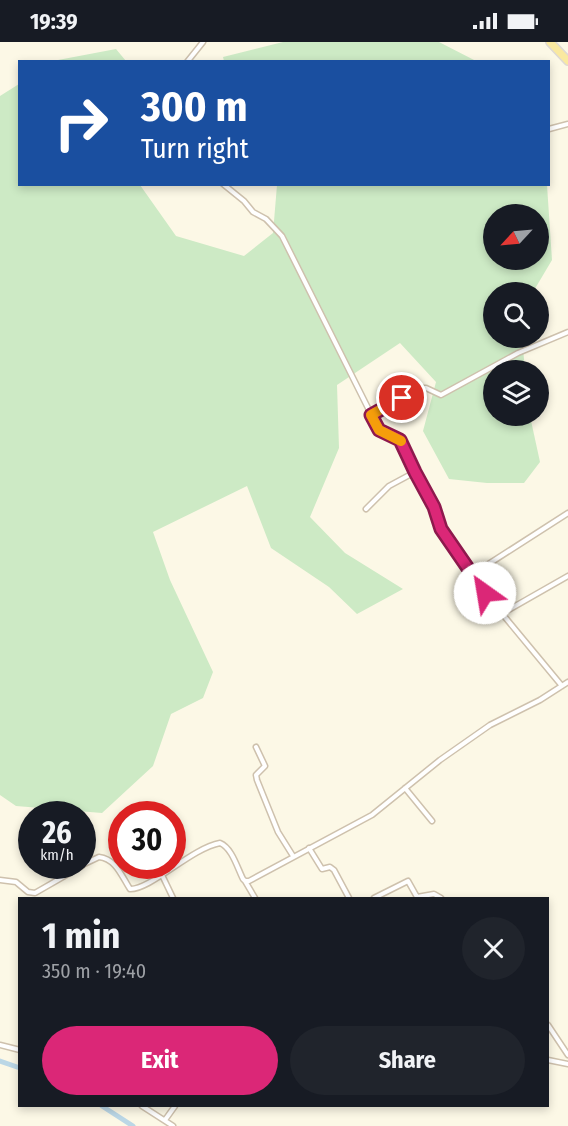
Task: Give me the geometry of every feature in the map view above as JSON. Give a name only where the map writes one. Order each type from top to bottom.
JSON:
[{"type":"main road","points":[[550,42],[568,61]]},
{"type":"street","points":[[189,60],[203,42]]},
{"type":"street","points":[[550,129],[568,124]]},
{"type":"street","points":[[225,186],[254,212],[266,219],[282,236],[379,430],[400,440],[434,507],[441,529],[485,593],[562,686]]},
{"type":"street","points":[[371,415],[422,388],[441,395],[518,353],[568,332]]},
{"type":"street","points":[[366,509],[389,486],[415,472]]},
{"type":"street","points":[[473,574],[568,513]]},
{"type":"street","points":[[502,613],[568,576]]},
{"type":"street","points":[[245,881],[372,815],[440,760],[490,725],[540,700],[568,682]]},
{"type":"street","points":[[256,747],[265,766],[256,775],[257,780],[278,832],[293,856]]},
{"type":"street","points":[[405,788],[432,821]]},
{"type":"street","points":[[186,858],[220,843],[229,850],[254,897]]},
{"type":"street","points":[[309,848],[322,869],[330,867],[334,870],[348,897]]},
{"type":"street","points":[[0,880],[16,882],[28,892],[35,893],[58,879]]},
{"type":"street","points":[[124,879],[133,890],[154,879]]},
{"type":"street","points":[[164,879],[173,897]]},
{"type":"street","points":[[376,897],[408,881],[417,897],[434,894],[439,897]]},
{"type":"street","points":[[549,1027],[568,1056]]},
{"type":"street","points":[[0,1045],[18,1050]]},
{"type":"street","points":[[549,1060],[568,1064]]},
{"type":"street","points":[[144,1107],[173,1126]]},
{"type":"street","points":[[165,1120],[174,1107]]},
{"type":"green space","points":[[283,42],[439,42],[474,60],[224,60],[223,57]]},
{"type":"green space","points":[[116,49],[125,60],[58,60]]},
{"type":"green space","points":[[18,85],[18,186],[141,186],[176,236],[244,256],[273,233],[277,186],[547,186],[548,204],[483,204],[483,270],[546,270],[539,282],[483,282],[483,348],[523,348],[524,360],[483,360],[483,426],[532,426],[540,462],[524,483],[487,483],[449,479],[423,431],[436,382],[400,343],[337,385],[339,448],[310,517],[345,553],[403,589],[357,614],[329,587],[271,548],[247,486],[153,532],[170,580],[213,672],[203,698],[171,714],[153,766],[115,801],[108,801],[108,807],[102,813],[96,813],[96,801],[18,801],[18,806],[0,795],[0,96]]},
{"type":"green space","points":[[549,215],[552,260],[549,265]]},
{"type":"waterway","points":[[0,1061],[18,1067]]},
{"type":"waterway","points":[[104,1107],[133,1126]]},
{"type":"slow traffic","points":[[378,411],[371,415],[379,430],[401,441]]},
{"type":"route","points":[[402,398],[371,415],[379,430],[400,440],[434,507],[441,529],[485,593]]}]
